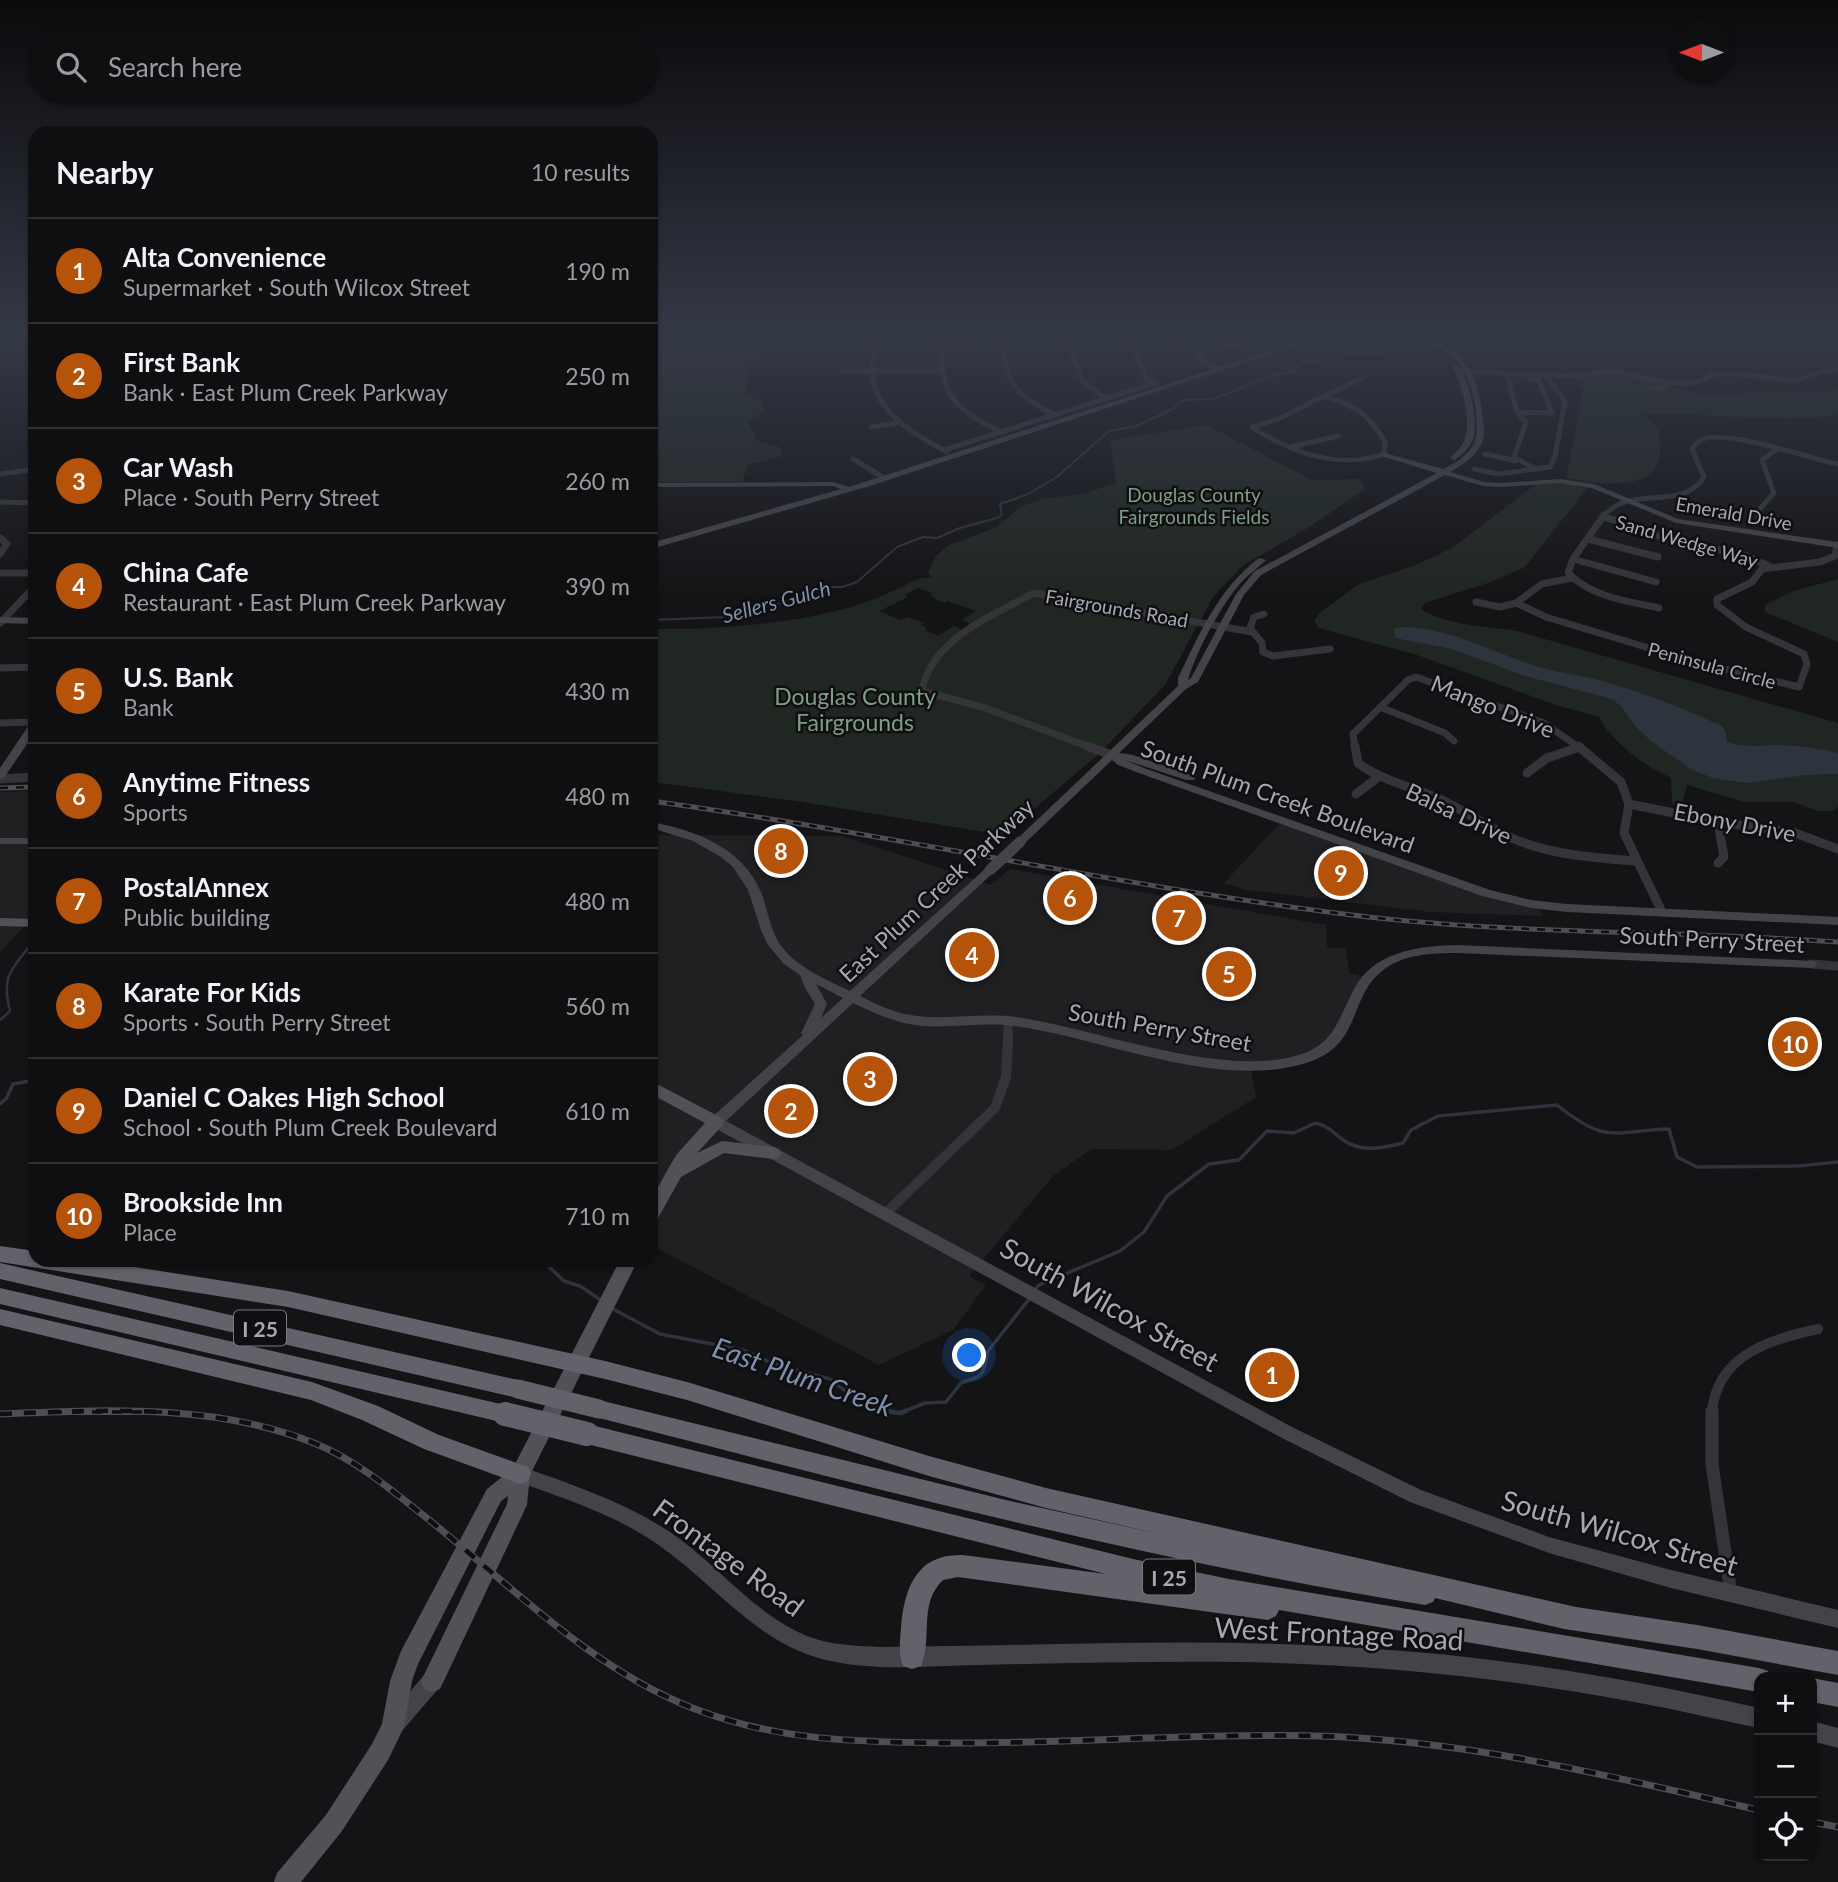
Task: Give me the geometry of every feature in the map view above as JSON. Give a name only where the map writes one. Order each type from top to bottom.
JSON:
[{"type":"highway","points":[[0,1254],[28,1259]]},
{"type":"highway","points":[[82,1267],[288,1299],[578,1364],[687,1391],[929,1466],[1046,1498],[1574,1618]]},
{"type":"highway","name":"I 25","points":[[0,1271],[519,1389],[1188,1551],[1370,1586],[1697,1637],[1838,1663]]},
{"type":"highway","name":"I 25","points":[[0,1296],[505,1414],[1133,1570],[1335,1610],[1754,1679]]},
{"type":"highway","points":[[0,1317],[312,1391],[466,1455],[520,1474]]},
{"type":"highway","points":[[912,1657],[921,1589],[932,1574],[947,1566],[1004,1571],[1649,1660]]},
{"type":"highway","points":[[1817,1691],[1838,1695]]},
{"type":"main road","points":[[658,544],[849,489],[1063,421]]},
{"type":"main road","name":"East Plum Creek Parkway","points":[[1183,687],[1183,678],[1232,586],[1255,565],[1465,459],[1479,440],[1478,421]]},
{"type":"main road","name":"Emerald Drive","points":[[1384,454],[1483,484],[1544,480],[1576,482],[1607,490],[1658,515],[1688,524],[1837,545]]},
{"type":"main road","name":"East Plum Creek Parkway","points":[[1114,756],[1183,687],[1195,680],[1243,589],[1265,568],[1437,472]]},
{"type":"main road","points":[[658,485],[837,484],[849,489]]},
{"type":"main road","points":[[1,621],[28,621]]},
{"type":"main road","points":[[0,778],[28,734]]},
{"type":"main road","name":"South Plum Creek Boulevard","points":[[1114,756],[1143,761],[1499,889],[1564,900],[1838,921]]},
{"type":"main road","name":"South Perry Street","points":[[658,829],[674,832]]},
{"type":"main road","points":[[0,841],[28,841]]},
{"type":"main road","name":"East Plum Creek Parkway","points":[[716,1122],[1020,842]]},
{"type":"main road","points":[[0,922],[28,923]]},
{"type":"main road","name":"South Perry Street","points":[[853,996],[891,1014],[910,1019],[1008,1020],[1206,1061],[1261,1067],[1297,1060],[1329,1045],[1344,1029],[1361,986],[1368,977],[1387,962],[1414,952],[1458,949],[1811,964]]},
{"type":"main road","points":[[805,1040],[821,1003],[806,974]]},
{"type":"main road","name":"South Wilcox Street","points":[[658,1091],[716,1122]]},
{"type":"main road","points":[[658,1203],[673,1174],[716,1122]]},
{"type":"main road","points":[[673,1174],[722,1147],[773,1153]]},
{"type":"main road","name":"South Wilcox Street","points":[[885,1214],[1313,1447],[1444,1508],[1549,1545],[1731,1594],[1838,1619]]},
{"type":"main road","points":[[393,1727],[401,1681],[409,1659],[494,1495],[520,1474],[626,1267]]},
{"type":"main road","points":[[285,1882],[334,1823],[393,1727],[442,1665],[517,1505],[521,1489],[520,1474]]},
{"type":"main road","name":"Frontage Road","points":[[520,1474],[606,1508],[662,1537],[762,1619],[801,1643],[858,1656],[912,1657]]},
{"type":"main road","name":"West Frontage Road","points":[[912,1657],[1247,1654],[1362,1657],[1562,1679],[1754,1717]]},
{"type":"main road","points":[[1817,1732],[1838,1738]]},
{"type":"street","points":[[983,421],[1002,433]]},
{"type":"street","points":[[944,450],[1038,421]]},
{"type":"street","points":[[1272,421],[1252,427],[1316,458],[1333,461],[1362,461],[1384,454],[1387,449],[1386,442],[1372,421]]},
{"type":"street","points":[[1516,461],[1514,457],[1526,423],[1524,421]]},
{"type":"street","points":[[1474,469],[1499,474],[1550,467],[1555,456],[1561,421]]},
{"type":"street","points":[[872,427],[901,422],[954,456]]},
{"type":"street","points":[[1290,446],[1338,436]]},
{"type":"street","points":[[1572,578],[1569,567],[1573,559],[1613,505],[1628,500],[1678,495],[1700,486],[1703,477],[1692,453],[1692,446],[1697,441],[1737,438],[1838,464]]},
{"type":"street","points":[[1758,517],[1760,509],[1774,493],[1762,460],[1777,449]]},
{"type":"street","points":[[1485,454],[1516,461],[1536,470]]},
{"type":"street","points":[[853,458],[884,478]]},
{"type":"street","points":[[0,474],[28,471]]},
{"type":"street","points":[[1511,473],[1525,483]]},
{"type":"street","points":[[0,502],[28,503]]},
{"type":"street","name":"Sand Wedge Way","points":[[1605,517],[1662,537],[1746,556],[1769,566]]},
{"type":"street","points":[[0,538],[7,544],[0,554]]},
{"type":"street","points":[[1588,539],[1658,557]]},
{"type":"street","points":[[1769,566],[1820,562],[1835,556],[1837,545]]},
{"type":"street","points":[[1573,559],[1656,582]]},
{"type":"street","name":"Peninsula Circle","points":[[1516,603],[1546,617],[1692,661],[1799,687],[1807,664],[1804,654],[1785,642],[1736,623],[1717,605],[1717,599],[1752,582],[1757,573],[1769,566]]},
{"type":"street","points":[[0,573],[28,573]]},
{"type":"street","points":[[1476,602],[1500,607],[1516,603],[1542,584],[1572,578],[1595,590],[1659,608]]},
{"type":"street","points":[[1,621],[28,593]]},
{"type":"street","name":"Fairgrounds Road","points":[[1114,756],[985,708],[922,691],[925,674],[949,644],[1034,593],[1252,632]]},
{"type":"street","points":[[1265,614],[1254,617],[1250,628],[1262,643],[1263,652],[1273,656],[1330,649]]},
{"type":"street","points":[[0,668],[28,667]]},
{"type":"street","name":"Balsa Drive","points":[[1416,677],[1408,680],[1353,734],[1358,763],[1377,778],[1439,799],[1498,831],[1542,850],[1576,857],[1636,861]]},
{"type":"street","name":"Mango Drive","points":[[1416,677],[1544,723],[1580,747],[1621,782],[1629,804]]},
{"type":"street","points":[[1380,707],[1446,733],[1454,741]]},
{"type":"street","points":[[0,723],[28,723]]},
{"type":"street","points":[[1527,773],[1548,758],[1580,747]]},
{"type":"street","name":"East Plum Creek Parkway","points":[[1020,842],[1114,756]]},
{"type":"street","points":[[0,778],[28,777]]},
{"type":"street","points":[[1356,794],[1377,778]]},
{"type":"street","points":[[1629,804],[1623,827],[1636,861],[1660,908]]},
{"type":"street","name":"Ebony Drive","points":[[1629,804],[1674,810],[1718,822],[1807,835],[1838,849]]},
{"type":"street","points":[[1718,822],[1724,857],[1718,863]]},
{"type":"street","name":"South Perry Street","points":[[674,832],[712,847],[742,870],[753,887],[762,923],[772,943],[789,962],[806,974],[853,996]]},
{"type":"street","name":"South Plum Creek Boulevard","points":[[1660,908],[1838,912]]},
{"type":"street","name":"South Perry Street","points":[[1811,964],[1838,967]]},
{"type":"street","points":[[885,1214],[995,1108],[1006,1080],[1008,1020]]},
{"type":"street","name":"South Wilcox Street","points":[[716,1122],[885,1214]]},
{"type":"street","points":[[1731,1594],[1710,1450],[1711,1404],[1730,1369],[1748,1352],[1776,1337],[1818,1329]]},
{"type":"shaded area","points":[[1400,627],[1436,631],[1539,667],[1603,681],[1641,693],[1722,726],[1727,742],[1733,744],[1792,746],[1838,753],[1838,774],[1746,783],[1713,778],[1692,770],[1651,741],[1612,699],[1525,676],[1452,649],[1395,638],[1394,629]]},
{"type":"shaded area","points":[[28,790],[28,922],[0,952],[0,792]]},
{"type":"shaded area","points":[[1280,823],[1474,893],[1539,909],[1542,916],[1430,912],[1246,890],[1224,883]]},
{"type":"shaded area","points":[[658,835],[842,836],[991,885],[1010,869],[1326,925],[1327,947],[1346,949],[1349,973],[1368,977],[1348,1021],[1319,1051],[1250,1067],[1256,1097],[1172,1150],[1092,1149],[1054,1175],[969,1276],[986,1285],[953,1330],[879,1365],[658,1249]]},
{"type":"green space","points":[[658,421],[750,421],[757,441],[780,447],[783,456],[747,465],[743,482],[658,482]]},
{"type":"green space","points":[[1578,421],[1650,421],[1657,428],[1660,447],[1658,462],[1651,473],[1625,483],[1566,478]]},
{"type":"green space","name":"Douglas County Fairgrounds","points":[[1206,425],[1312,480],[1359,479],[1365,489],[1311,526],[1242,566],[1213,597],[1165,685],[1099,754],[1003,835],[796,801],[658,783],[658,629],[778,622],[851,607],[921,578],[932,578],[928,572],[936,556],[949,545],[997,527],[1020,507],[1042,499],[1086,493],[1116,483],[1110,440]],"holes":[[[918,588],[931,593],[932,597],[976,611],[962,620],[971,624],[963,630],[954,626],[938,636],[925,630],[927,628],[921,625],[924,623],[907,617],[901,620],[879,611],[908,597],[905,595]]]},
{"type":"green space","points":[[1566,483],[1588,487],[1525,567],[1491,582],[1425,603],[1421,609],[1455,622],[1517,631],[1838,723],[1838,807],[1831,811],[1818,811],[1794,802],[1744,802],[1687,785],[1681,807],[1672,804],[1671,778],[1630,752],[1612,736],[1599,717],[1556,705],[1417,655],[1319,628],[1314,621],[1319,613],[1359,584],[1416,565],[1452,548],[1535,485]]},
{"type":"green space","points":[[1838,579],[1838,642],[1765,612],[1765,605],[1793,591]]},
{"type":"waterway","name":"Sellers Gulch","points":[[658,620],[726,617],[802,598],[818,587],[842,587],[857,582],[897,547],[923,537],[937,538],[960,528],[997,518],[1002,515],[1000,504],[1028,494],[1057,477],[1109,431],[1137,426],[1148,421]]},
{"type":"waterway","name":"Sellers Gulch","points":[[0,1020],[10,1011],[7,998],[8,979],[28,948]]},
{"type":"waterway","name":"East Plum Creek","points":[[0,1104],[6,1099],[13,1084],[28,1081]]},
{"type":"waterway","name":"East Plum Creek","points":[[1035,1290],[1039,1285],[1120,1251],[1144,1232],[1167,1196],[1209,1164],[1239,1160],[1267,1131],[1294,1133],[1315,1123],[1327,1127],[1357,1147],[1380,1148],[1403,1143],[1411,1130],[1438,1116],[1557,1105],[1574,1118],[1599,1131],[1622,1133],[1669,1129],[1677,1157],[1697,1167],[1798,1166],[1838,1162]]},
{"type":"waterway","name":"East Plum Creek","points":[[549,1267],[564,1281],[580,1286],[602,1301]]},
{"type":"waterway","name":"East Plum Creek","points":[[902,1412],[925,1403],[946,1402],[961,1383],[978,1377],[983,1372],[988,1351],[1030,1298]]},
{"type":"waterway","name":"East Plum Creek","points":[[613,1309],[660,1334],[743,1350],[774,1364],[830,1379],[859,1402],[892,1412]]},
{"type":"waterway","name":"East Plum Creek","points":[[885,1411],[892,1412]]},
{"type":"waterway","name":"East Plum Creek","points":[[892,1412],[906,1411]]},
{"type":"railway","points":[[0,788],[28,787]]},
{"type":"railway","points":[[658,802],[826,828],[1176,889],[1352,915],[1473,926],[1838,942]]},
{"type":"railway","points":[[0,1414],[53,1412]]},
{"type":"railway","points":[[53,1412],[159,1412]]},
{"type":"railway","points":[[53,1412],[159,1412]]},
{"type":"railway","points":[[159,1412],[168,1412]]},
{"type":"railway","points":[[159,1412],[238,1421],[276,1430],[314,1443],[343,1457],[384,1485],[455,1541],[552,1623],[620,1671],[656,1692],[695,1709],[757,1728],[818,1738],[912,1743],[1270,1735],[1373,1739],[1485,1752],[1540,1762],[1754,1809]]},
{"type":"railway","points":[[1817,1823],[1838,1827]]},
{"type":"place","name":"Karate For Kids","points":[[781,851]]},
{"type":"place","name":"Daniel C Oakes High School","points":[[1341,873]]},
{"type":"place","name":"Anytime Fitness","points":[[1070,898]]},
{"type":"place","name":"PostalAnnex","points":[[1179,918]]},
{"type":"place","name":"China Cafe","points":[[972,955]]},
{"type":"place","name":"U.S. Bank","points":[[1229,974]]},
{"type":"place","name":"Brookside Inn","points":[[1795,1044]]},
{"type":"place","name":"Car Wash","points":[[870,1079]]},
{"type":"place","name":"First Bank","points":[[791,1111]]},
{"type":"place","name":"Alta Convenience","points":[[1272,1375]]},
{"type":"park label","name":"Douglas County Fairgrounds Fields","points":[[1194,505]]}]
